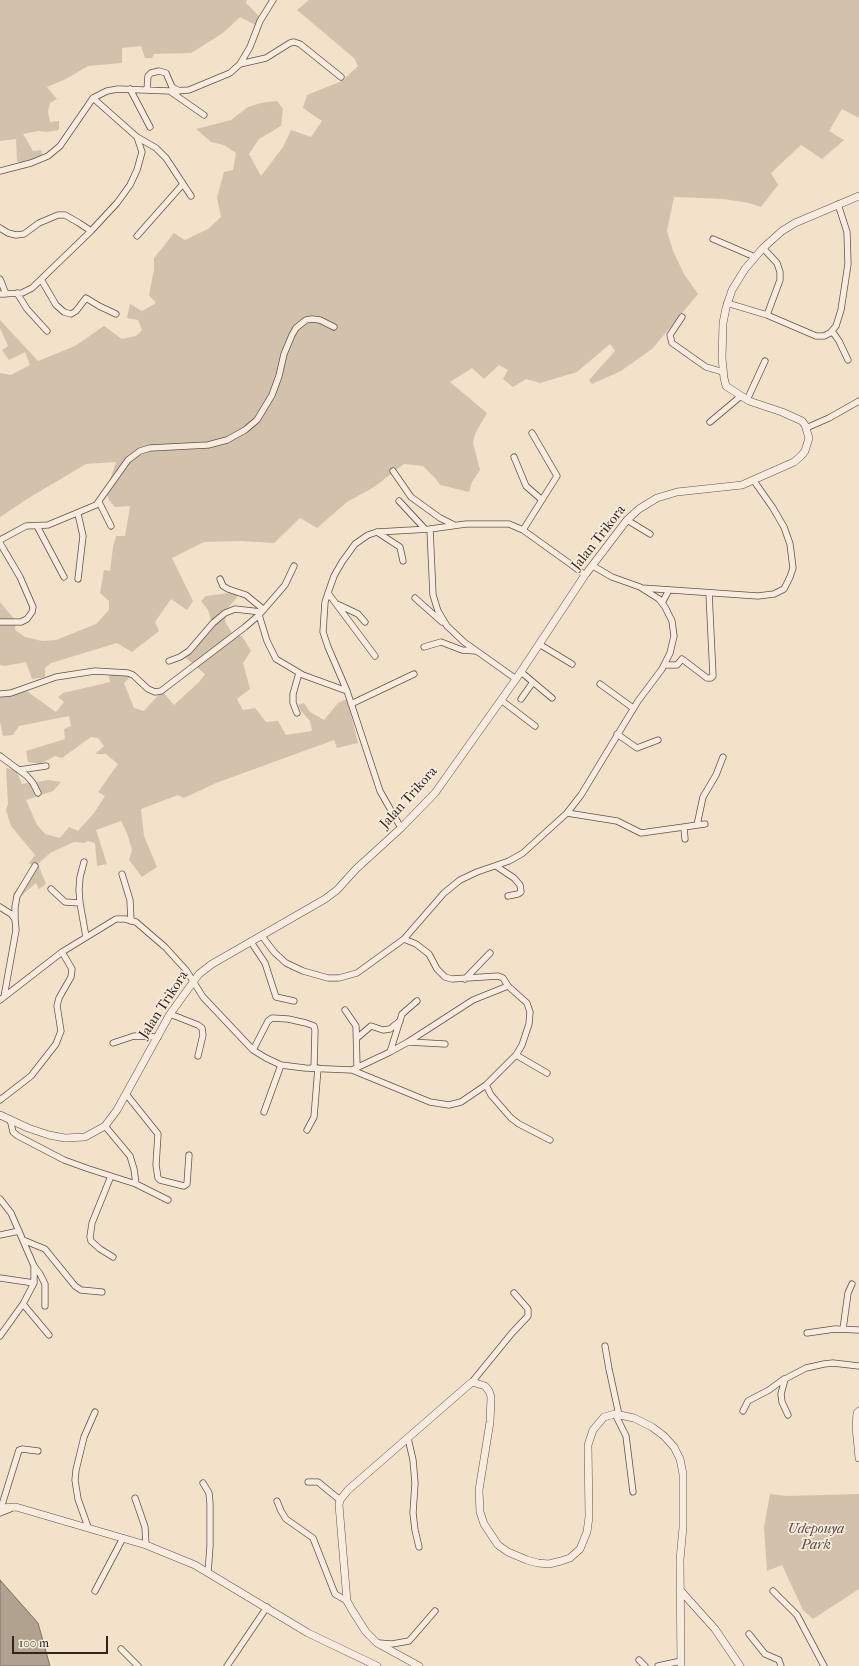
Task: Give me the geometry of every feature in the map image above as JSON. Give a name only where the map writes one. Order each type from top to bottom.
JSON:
[{"type":"street","points":[[0,171],[31,163],[48,156],[60,146],[93,98],[112,90],[130,89],[170,92],[197,88],[230,73],[240,64],[250,48],[260,21],[273,0]]},
{"type":"street","points":[[240,64],[266,58],[294,42],[300,44],[341,77]]},
{"type":"street","points":[[148,90],[148,76],[151,73],[159,71],[166,73],[172,87],[180,91]]},
{"type":"street","points":[[130,89],[150,127]]},
{"type":"street","points":[[170,92],[204,115]]},
{"type":"street","points":[[93,98],[137,136],[156,148],[166,158],[191,196]]},
{"type":"street","points":[[0,279],[3,294],[28,291],[42,281],[91,232],[117,203],[130,184],[137,170],[142,152],[137,136]]},
{"type":"street","points":[[136,236],[183,184]]},
{"type":"street","points":[[859,196],[795,223],[782,231],[763,248],[739,277],[727,303],[722,323],[722,358],[726,386],[744,398],[797,418],[802,421],[807,431],[859,401]]},
{"type":"street","points":[[727,303],[767,315],[816,336],[824,336],[832,332],[836,326],[841,310],[848,264],[847,232],[838,204]]},
{"type":"street","points":[[0,228],[8,233],[16,235],[24,234],[39,223],[58,215],[65,216],[79,222],[91,232]]},
{"type":"street","points":[[713,239],[754,257]]},
{"type":"street","points":[[763,248],[777,263],[780,272],[780,280],[767,315]]},
{"type":"street","points":[[42,281],[56,305],[64,312],[71,314],[76,311],[86,298],[98,306],[116,314]]},
{"type":"street","points":[[17,293],[27,309],[47,331]]},
{"type":"street","points":[[682,317],[670,335],[672,343],[706,367],[723,372]]},
{"type":"street","points":[[0,622],[21,622],[27,619],[32,612],[33,607],[20,577],[0,541],[26,526],[48,526],[96,505],[100,502],[128,460],[140,451],[158,448],[208,445],[227,440],[245,430],[256,420],[272,395],[279,376],[284,354],[296,328],[306,320],[312,319],[320,320],[334,327]]},
{"type":"street","points":[[832,332],[839,341],[848,360]]},
{"type":"street","points":[[710,422],[744,398],[766,360]]},
{"type":"street","name":"Jalan Trikora","points":[[1,1116],[28,1128],[64,1138],[85,1137],[105,1126],[117,1110],[170,1014],[192,981],[212,964],[325,899],[402,828],[435,793],[521,672],[585,575],[627,520],[649,502],[668,494],[736,487],[754,481],[794,462],[805,451],[808,443],[807,431]]},
{"type":"street","points":[[523,530],[557,476],[532,433]]},
{"type":"street","points":[[514,457],[526,486],[542,500]]},
{"type":"street","points":[[393,470],[411,497],[440,518],[454,525]]},
{"type":"street","points":[[640,588],[758,596],[774,594],[784,588],[790,577],[793,559],[790,544],[784,527],[754,481]]},
{"type":"street","points":[[399,501],[427,529],[433,595],[438,611],[447,626]]},
{"type":"street","points":[[100,502],[111,526]]},
{"type":"street","points":[[78,514],[83,536],[78,579]]},
{"type":"street","points":[[627,520],[650,534]]},
{"type":"street","points":[[402,828],[380,791],[347,691],[323,632],[325,602],[334,576],[355,544],[368,535],[377,532],[427,529],[454,525],[509,524],[523,530],[585,575]]},
{"type":"street","points":[[37,526],[64,577]]},
{"type":"street","points":[[377,532],[400,547],[403,561]]},
{"type":"street","points":[[0,694],[12,693],[56,677],[94,671],[128,673],[133,675],[148,689],[155,692],[161,691],[245,628],[285,586],[294,566]]},
{"type":"street","points":[[262,936],[274,952],[286,962],[303,971],[328,978],[339,978],[357,973],[404,938],[444,893],[460,880],[477,872],[509,861],[523,853],[567,813],[581,794],[633,708],[664,665],[672,646],[674,629],[672,621],[662,603],[653,595],[612,577],[593,566]]},
{"type":"street","points":[[220,579],[223,586],[228,590],[246,595],[261,612],[272,652],[276,659],[299,673],[347,691]]},
{"type":"street","points":[[662,603],[669,590]]},
{"type":"street","points":[[328,593],[375,656]]},
{"type":"street","points":[[664,665],[677,665],[682,659],[707,678],[711,678],[713,676],[709,593]]},
{"type":"street","points":[[415,598],[464,642],[516,679]]},
{"type":"street","points":[[337,604],[358,614],[366,622]]},
{"type":"street","points":[[169,661],[180,657],[189,651],[214,622],[230,610],[261,612]]},
{"type":"street","points":[[424,647],[441,642],[462,650],[476,650]]},
{"type":"street","points":[[539,644],[572,664]]},
{"type":"street","points":[[521,672],[552,698]]},
{"type":"street","points":[[297,713],[293,703],[293,694],[299,673]]},
{"type":"street","points":[[351,704],[414,674]]},
{"type":"street","points":[[521,699],[533,682]]},
{"type":"street","points":[[600,684],[633,708]]},
{"type":"street","points":[[501,700],[534,726]]},
{"type":"street","points":[[617,734],[637,748],[658,740]]},
{"type":"street","points":[[0,756],[20,770],[33,783],[38,793]]},
{"type":"street","points":[[697,825],[703,797],[716,775],[723,758]]},
{"type":"street","points":[[20,770],[46,766]]},
{"type":"street","points":[[567,813],[617,821],[641,833],[705,824]]},
{"type":"street","points":[[684,828],[685,839]]},
{"type":"street","points":[[84,862],[80,877],[80,902],[86,937]]},
{"type":"street","points":[[2,999],[15,942],[15,907],[18,896],[35,866]]},
{"type":"street","points":[[496,866],[514,878],[520,885],[521,892],[508,896]]},
{"type":"street","points":[[122,874],[130,900],[131,920]]},
{"type":"street","points":[[51,889],[64,902],[80,902]]},
{"type":"street","points":[[0,907],[15,919]]},
{"type":"street","points":[[2,999],[62,952],[86,937],[116,919],[131,920],[136,922],[165,946],[186,970],[203,997],[253,1050],[281,1065],[316,1068],[354,1068],[390,1052],[408,1042],[473,1000],[508,986]]},
{"type":"street","points":[[354,1068],[413,1096],[430,1102],[449,1105],[462,1102],[486,1085],[516,1055],[522,1045],[530,1024],[530,1012],[527,1003],[508,986],[506,980],[498,976],[465,979],[445,977],[437,969],[429,954],[416,944],[404,938]]},
{"type":"street","points":[[250,942],[265,962],[276,997],[294,1001]]},
{"type":"street","points":[[0,1100],[31,1076],[56,1044],[61,1031],[57,1006],[59,998],[71,978],[72,969],[62,952]]},
{"type":"street","points":[[465,979],[490,953]]},
{"type":"street","points":[[390,1052],[400,1021],[405,1011],[417,1001]]},
{"type":"street","points":[[345,1010],[356,1026],[354,1068]]},
{"type":"street","points":[[170,1014],[202,1028],[203,1035],[198,1056]]},
{"type":"street","points":[[253,1050],[268,1021],[272,1018],[288,1019],[314,1026],[316,1068],[314,1117],[307,1130]]},
{"type":"street","points":[[356,1038],[371,1026],[383,1030],[390,1029],[400,1021]]},
{"type":"street","points":[[113,1044],[134,1036],[158,1036]]},
{"type":"street","points":[[408,1042],[445,1044]]},
{"type":"street","points":[[516,1055],[547,1073]]},
{"type":"street","points":[[264,1112],[281,1065]]},
{"type":"street","points":[[486,1085],[491,1095],[511,1118],[519,1124],[550,1140]]},
{"type":"street","points":[[126,1094],[158,1134],[156,1165],[158,1178],[160,1180],[184,1186],[187,1184],[189,1155]]},
{"type":"street","points":[[10,1120],[14,1132],[18,1136],[64,1160],[136,1184],[168,1200]]},
{"type":"street","points":[[105,1126],[130,1156],[136,1184]]},
{"type":"street","points":[[111,1176],[92,1223],[90,1237],[100,1249],[112,1257]]},
{"type":"street","points":[[0,1200],[10,1213],[34,1266],[45,1284],[45,1306]]},
{"type":"street","points":[[0,1234],[19,1231]]},
{"type":"street","points":[[23,1240],[45,1249],[75,1286],[81,1290],[102,1292]]},
{"type":"street","points":[[0,1336],[23,1304],[34,1283],[34,1266]]},
{"type":"street","points":[[0,1274],[3,1278],[34,1283]]},
{"type":"street","points":[[843,1329],[848,1293],[852,1284]]},
{"type":"street","points":[[419,1666],[376,1643],[359,1623],[347,1601],[338,1511],[340,1500],[348,1490],[472,1382],[512,1333],[528,1316],[528,1309],[514,1293]]},
{"type":"street","points":[[23,1304],[49,1335]]},
{"type":"street","points":[[807,1333],[843,1329],[859,1330]]},
{"type":"street","points":[[605,1346],[617,1414],[626,1436],[633,1492]]},
{"type":"street","points":[[743,1411],[748,1401],[806,1368],[833,1363],[859,1366]]},
{"type":"street","points":[[785,1379],[781,1394],[782,1402],[788,1416]]},
{"type":"street","points":[[472,1382],[486,1386],[491,1397],[490,1422],[479,1490],[480,1512],[484,1524],[498,1545],[508,1552],[526,1560],[549,1564],[570,1558],[580,1549],[587,1532],[589,1517],[588,1445],[593,1430],[604,1417],[617,1414],[634,1418],[652,1427],[664,1436],[674,1447],[680,1459],[683,1491],[680,1590],[681,1664],[658,1666]]},
{"type":"street","points":[[859,1411],[857,1413],[858,1422],[856,1426],[859,1458]]},
{"type":"street","points":[[88,1527],[78,1499],[75,1480],[84,1437],[94,1412]]},
{"type":"street","points":[[408,1438],[413,1460],[415,1483],[413,1513],[419,1547]]},
{"type":"street","points":[[38,1451],[19,1450],[0,1510],[16,1507],[146,1544],[195,1565],[308,1633],[378,1666]]},
{"type":"street","points":[[308,1482],[318,1482],[340,1500]]},
{"type":"street","points":[[203,1483],[209,1493],[210,1504],[210,1546],[208,1573]]},
{"type":"street","points":[[135,1498],[145,1527],[146,1544]]},
{"type":"street","points":[[277,1501],[286,1519],[313,1538],[335,1594],[347,1601]]},
{"type":"street","points":[[95,1591],[124,1538]]},
{"type":"street","points":[[680,1590],[715,1629],[740,1666]]},
{"type":"street","points":[[773,1591],[797,1615],[824,1666]]},
{"type":"street","points":[[227,1666],[267,1607]]},
{"type":"street","points":[[376,1643],[392,1644],[409,1640],[435,1611]]},
{"type":"street","points":[[749,1634],[765,1654],[779,1660],[781,1666]]},
{"type":"street","points":[[121,1648],[138,1666]]},
{"type":"street","points":[[639,1660],[645,1666]]},
{"type":"green space","points":[[0,0],[247,0],[246,3],[260,17],[257,26],[240,17],[223,33],[191,53],[154,54],[152,58],[145,58],[141,46],[122,48],[122,63],[88,66],[66,79],[47,87],[57,99],[50,103],[48,112],[50,122],[59,121],[59,130],[46,132],[38,131],[23,134],[33,151],[41,150],[43,157],[32,159],[22,164],[17,161],[16,139],[0,141]]},
{"type":"green space","points":[[309,0],[859,0],[859,118],[842,109],[829,131],[844,140],[822,159],[801,145],[771,173],[778,185],[761,207],[749,203],[724,199],[674,197],[667,231],[673,251],[684,274],[698,294],[652,349],[621,371],[592,384],[589,380],[615,351],[610,344],[577,372],[540,383],[526,379],[513,387],[503,379],[508,370],[499,365],[484,379],[472,368],[450,382],[487,413],[475,434],[473,443],[480,470],[472,482],[469,492],[440,485],[423,466],[404,464],[374,487],[347,502],[317,528],[300,518],[274,543],[241,541],[204,542],[172,558],[193,601],[187,610],[171,599],[155,622],[159,631],[132,652],[117,643],[51,663],[45,668],[45,677],[32,679],[26,662],[5,666],[0,665],[0,602],[16,621],[15,630],[25,637],[42,641],[56,640],[96,624],[109,610],[109,601],[100,593],[104,570],[110,571],[116,536],[125,536],[130,506],[115,507],[109,500],[106,492],[116,462],[86,464],[0,517],[0,373],[11,375],[30,365],[25,352],[9,360],[2,350],[8,346],[0,328],[0,320],[38,361],[75,346],[104,326],[122,339],[136,336],[142,330],[138,320],[127,318],[130,304],[142,311],[156,303],[149,295],[154,270],[154,258],[174,233],[185,240],[208,229],[221,217],[217,198],[224,172],[233,170],[236,153],[224,145],[211,142],[196,129],[231,120],[248,107],[261,103],[277,101],[283,109],[281,126],[259,139],[249,154],[261,176],[283,147],[291,130],[311,137],[322,121],[303,108],[307,95],[342,81],[358,66],[354,58],[297,10]]},
{"type":"green space","points":[[229,593],[239,595],[227,609],[225,622],[234,636],[242,636],[251,651],[243,663],[250,689],[237,699],[243,710],[255,708],[266,722],[278,721],[286,735],[312,731],[310,721],[298,705],[304,703],[310,712],[324,720],[338,703],[347,699],[358,743],[337,748],[334,740],[216,783],[184,798],[178,795],[141,809],[144,836],[157,867],[142,877],[129,860],[132,850],[127,833],[121,821],[96,830],[107,864],[97,866],[95,843],[88,841],[84,843],[74,842],[50,853],[38,864],[46,884],[39,889],[36,883],[19,898],[13,894],[33,867],[29,863],[35,855],[11,826],[6,810],[8,804],[6,768],[16,770],[22,784],[49,780],[61,782],[53,791],[26,800],[37,825],[45,834],[60,838],[69,827],[78,831],[94,813],[105,796],[98,792],[118,764],[106,754],[95,754],[104,746],[98,738],[91,737],[62,758],[55,756],[40,764],[28,762],[26,751],[65,739],[64,729],[71,726],[69,716],[19,726],[13,735],[3,736],[0,722],[0,691],[21,687],[56,712],[64,702],[58,697],[63,693],[110,682],[108,671],[126,669],[134,673],[124,683],[134,708],[144,711],[162,691],[174,705],[199,682],[205,674],[186,658],[212,623],[208,610],[201,601],[206,596]]},
{"type":"green space","name":"Udepouya Park","points":[[770,1494],[787,1496],[859,1494],[859,1589],[813,1619],[803,1610],[782,1565],[767,1571],[764,1527]]},
{"type":"shaded area","points":[[0,1580],[38,1623],[50,1666],[0,1666]]}]
